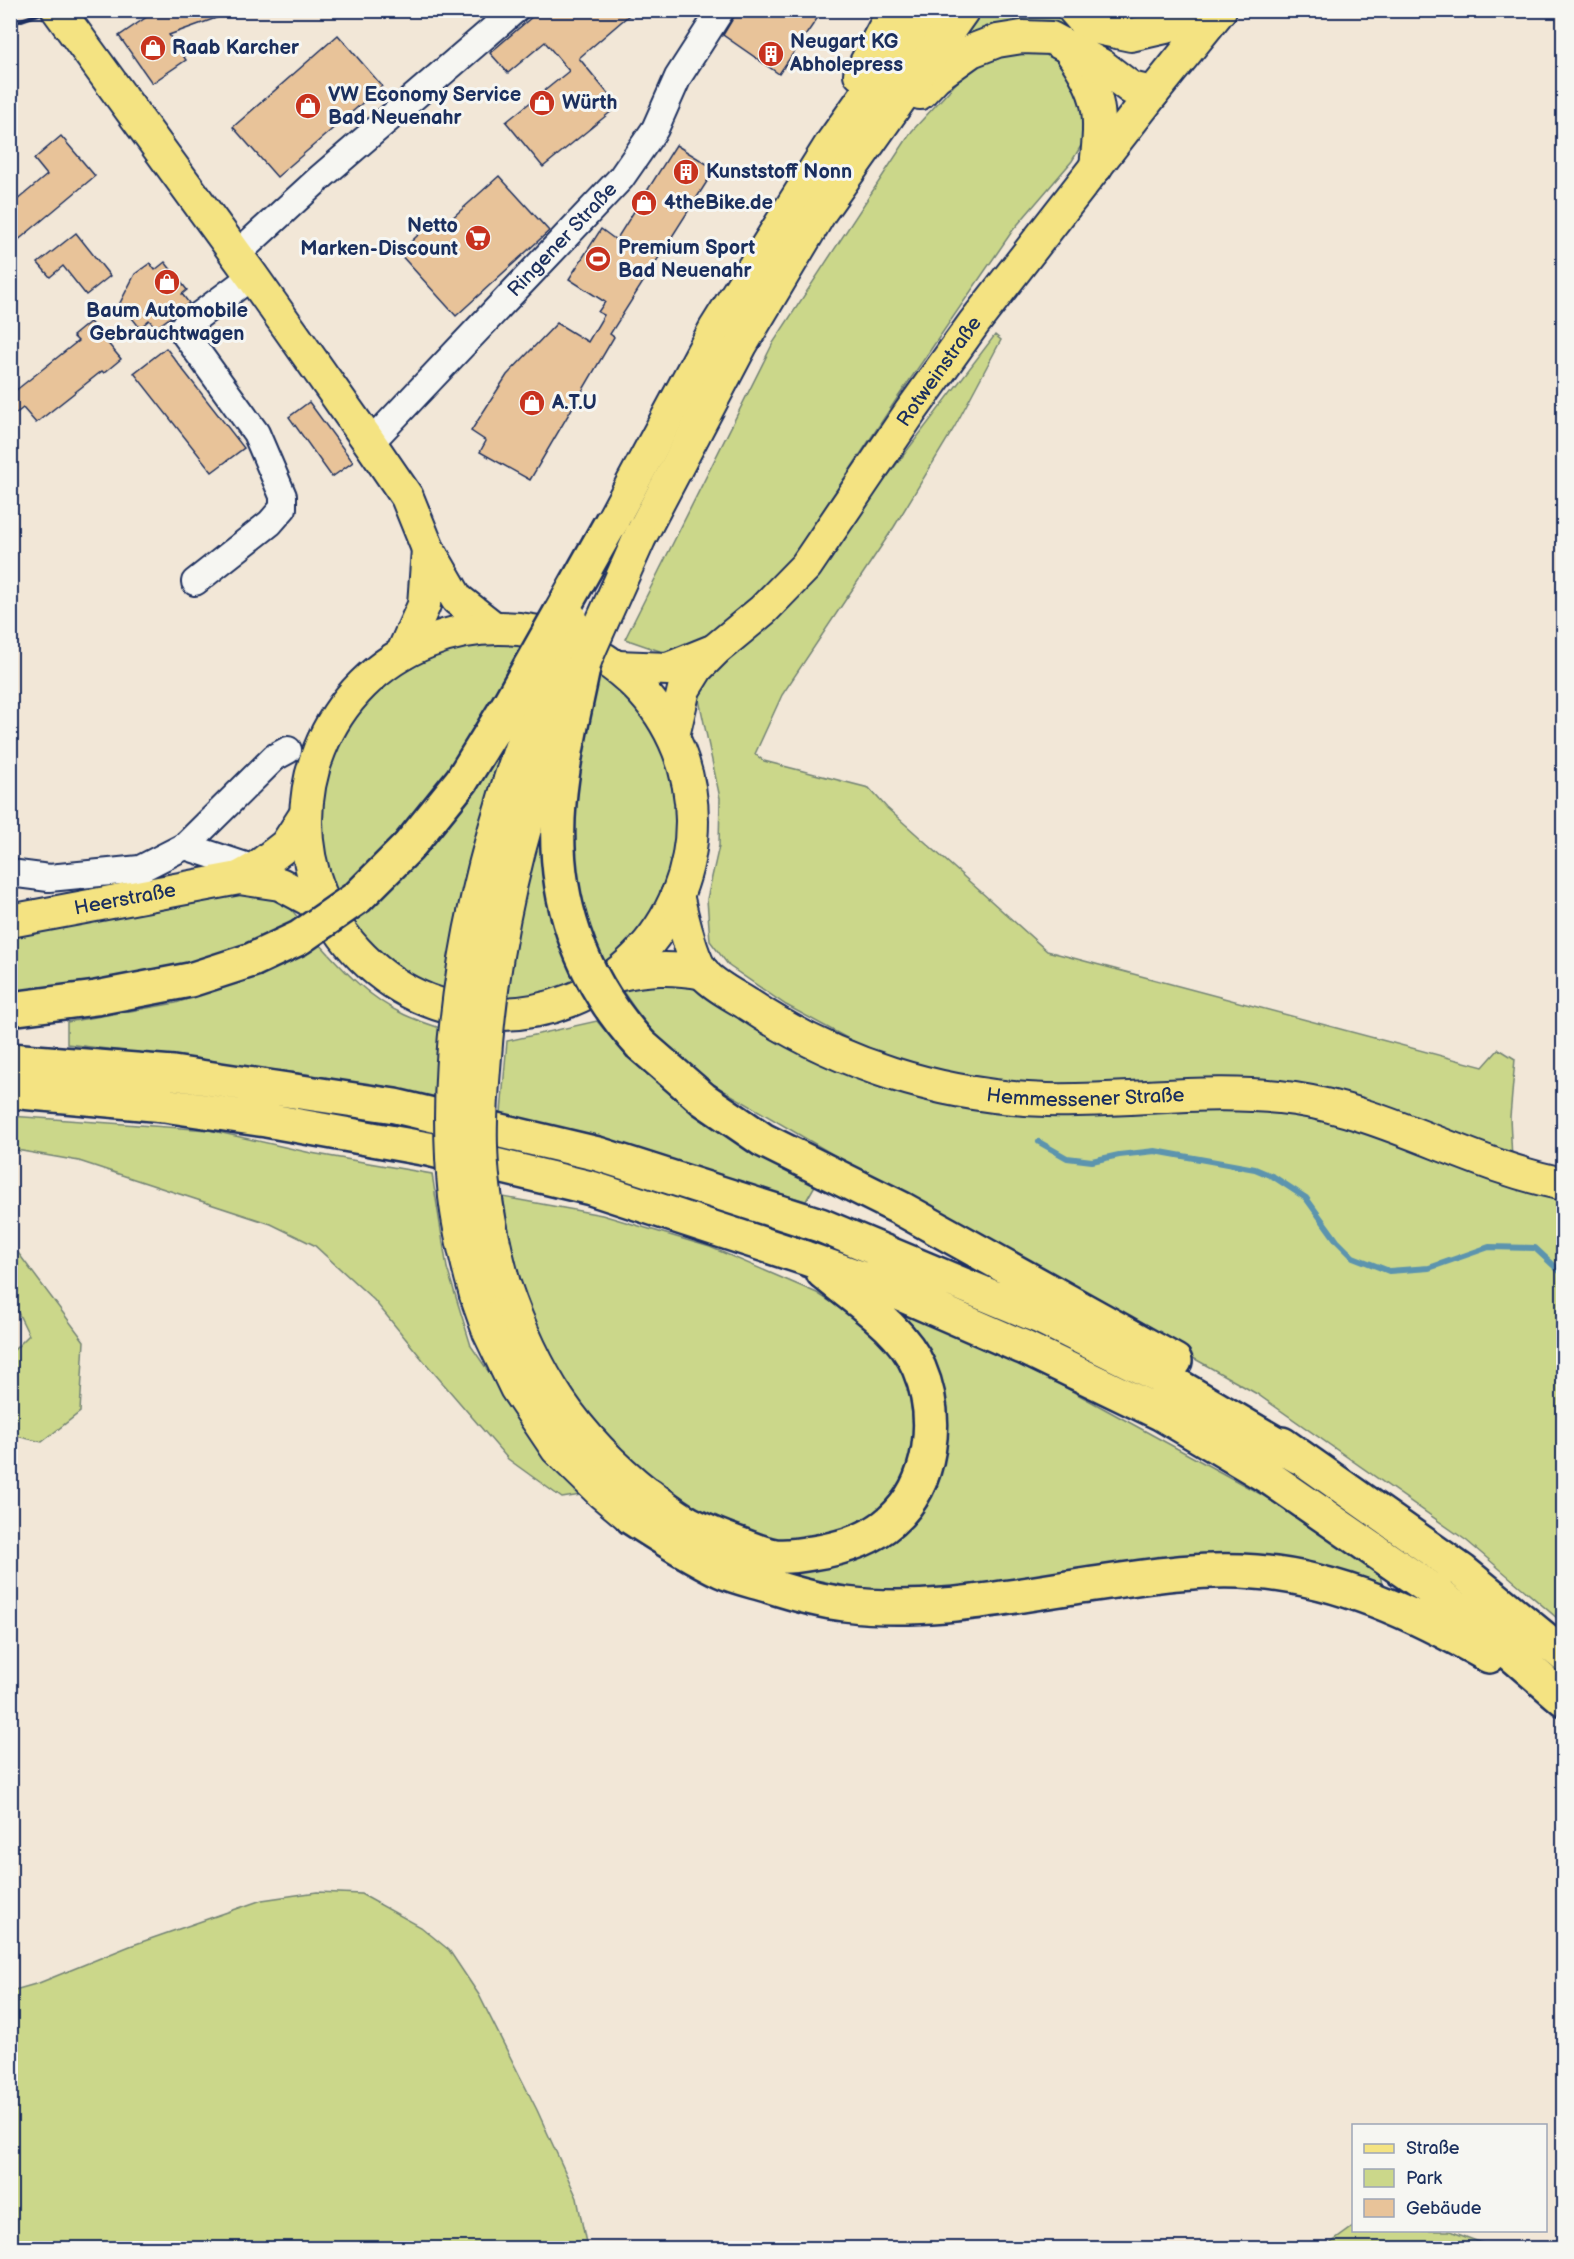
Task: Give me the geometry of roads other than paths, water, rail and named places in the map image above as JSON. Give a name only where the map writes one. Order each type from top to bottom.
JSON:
[{"type":"highway","points":[[10,1009],[96,998],[190,981],[252,960],[299,938],[358,897],[408,847],[462,780],[509,704],[626,529]]},
{"type":"highway","points":[[584,663],[562,773],[559,804],[558,853],[563,894],[572,933],[586,966],[608,1004],[641,1045],[703,1099],[763,1140],[902,1209],[1185,1366],[1299,1457],[1462,1571],[1563,1655]]},
{"type":"highway","points":[[10,1060],[173,1073],[395,1106],[598,1154],[820,1225],[1040,1317],[1172,1382],[1299,1457]]},
{"type":"highway","points":[[10,1091],[175,1107],[266,1120],[428,1149],[591,1188],[878,1284],[1023,1347],[1161,1414],[1270,1478],[1439,1595],[1561,1697]]},
{"type":"highway","points":[[640,1506],[776,1556],[837,1550],[891,1521],[908,1500],[921,1475],[929,1451],[931,1424],[928,1397],[919,1367],[895,1334],[805,1258]]},
{"type":"highway","points":[[640,1506],[668,1541],[724,1572],[807,1598],[844,1604],[883,1607],[956,1605],[1157,1575],[1214,1570],[1258,1572],[1318,1582],[1380,1601],[1448,1632],[1561,1697]]},
{"type":"main road","points":[[58,10],[244,265],[370,443],[406,497],[428,549],[457,599],[494,628]]},
{"type":"main road","points":[[796,198],[894,10]]},
{"type":"main road","points":[[490,1290],[490,1227],[484,1192],[481,1145],[486,1042],[492,986],[513,876],[543,768],[584,663],[626,529],[715,329],[831,144],[926,10]]},
{"type":"main road","points":[[640,1506],[559,1402],[527,1345],[464,1248],[455,1198],[452,1095],[456,1036],[473,922],[500,813],[557,649],[626,529],[741,345],[821,211],[963,10]]},
{"type":"main road","points":[[856,161],[936,76],[971,51],[997,41],[1022,36],[1051,38],[1077,28],[1131,35],[1179,24],[1204,10]]},
{"type":"main road","name":"Rotweinstraße","points":[[673,736],[684,689],[697,668],[763,610],[806,566],[856,489],[942,367],[1153,93],[1220,10]]},
{"type":"main road","points":[[1077,28],[1101,65],[1131,88],[1153,93]]},
{"type":"main road","points":[[1077,28],[1086,72],[1097,97],[1100,128],[1096,167]]},
{"type":"main road","points":[[402,654],[424,605],[428,549]]},
{"type":"main road","points":[[494,628],[526,630],[559,637],[589,650],[617,667],[649,698],[673,736],[685,766],[691,799],[692,831],[688,864],[678,895],[652,939],[616,975],[578,997],[536,1010],[492,1014],[449,1008],[409,992],[372,967],[343,935],[321,898],[309,857],[306,814],[311,775],[324,738],[344,705],[371,677],[402,654],[446,635],[494,628]]},
{"type":"main road","points":[[617,667],[668,669],[716,649]]},
{"type":"main road","name":"Heerstraße","points":[[10,921],[96,906],[247,874],[286,845],[306,814]]},
{"type":"main road","name":"Heerstraße","points":[[247,874],[280,884],[310,900],[343,935]]},
{"type":"main road","points":[[678,895],[687,935],[704,974]]},
{"type":"main road","points":[[616,975],[672,968],[704,974]]},
{"type":"main road","name":"Hemmessener Straße","points":[[704,974],[770,1019],[813,1042],[888,1072],[945,1088],[994,1096],[1046,1100],[1219,1093],[1296,1099],[1356,1112],[1524,1174],[1563,1184]]},
{"type":"street","points":[[195,582],[270,523],[283,508],[283,496],[256,433],[181,329],[244,265],[321,177],[515,10]]},
{"type":"street","name":"Ringener Straße","points":[[370,443],[621,178],[655,129],[678,77],[721,10]]},
{"type":"street","points":[[10,873],[49,878],[140,869],[185,846],[275,757],[288,750]]},
{"type":"street","points":[[185,846],[247,874]]},
{"type":"street","points":[[91,874],[96,906]]},
{"type":"waterway","points":[[1039,1142],[1067,1158],[1092,1161],[1155,1151],[1255,1169],[1274,1177],[1306,1198],[1337,1241],[1353,1257],[1389,1271],[1429,1268],[1489,1247],[1535,1248],[1564,1275]]},
{"type":"railway","points":[[10,12],[14,10]]},
{"type":"railway","points":[[10,24],[50,10]]},
{"type":"place","name":"Raab Karcher","points":[[153,48]]},
{"type":"place","name":"Neugart KG Abholepress","points":[[771,54]]},
{"type":"place","name":"Würth","points":[[542,103]]},
{"type":"place","name":"VW Economy Service Bad Neuenahr","points":[[308,106]]},
{"type":"place","name":"Kunststoff Nonn","points":[[686,172]]},
{"type":"place","name":"4theBike.de","points":[[644,203]]},
{"type":"place","name":"Netto Marken-Discount","points":[[478,238]]},
{"type":"place","name":"Premium Sport Bad Neuenahr","points":[[598,259]]},
{"type":"place","name":"Baum Automobile Gebrauchtwagen","points":[[167,282]]},
{"type":"place","name":"A.T.U","points":[[532,403]]}]
